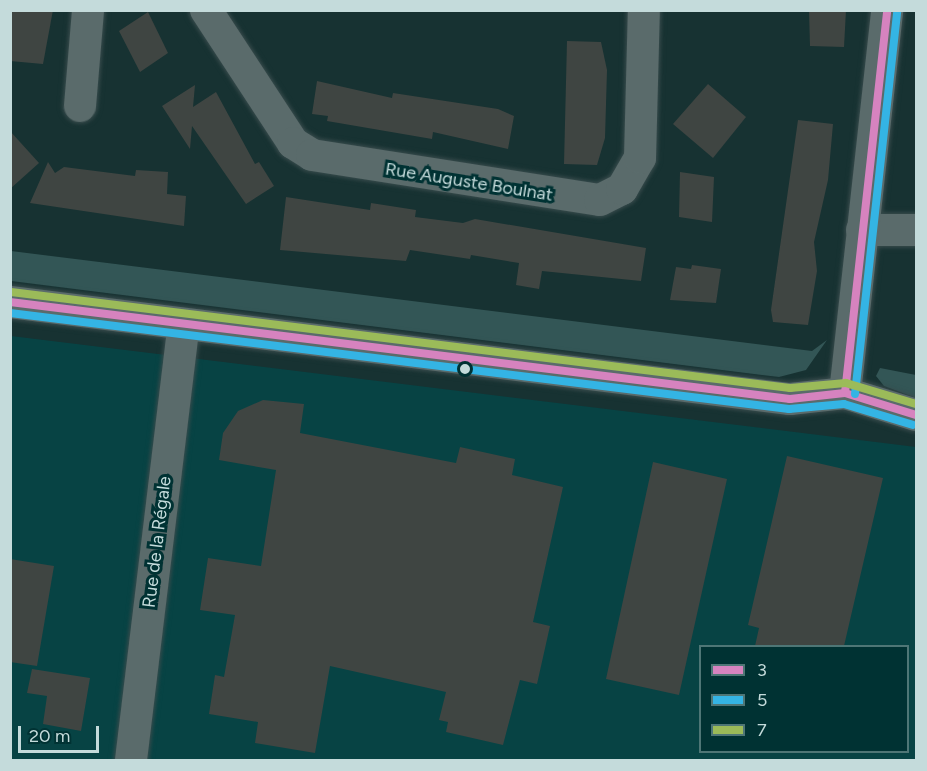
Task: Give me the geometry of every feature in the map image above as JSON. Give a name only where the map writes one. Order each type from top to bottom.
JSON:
[{"type":"street","points":[[80,106],[88,10]]},
{"type":"street","name":"Rue Auguste Boulnat","points":[[206,10],[293,143],[312,155],[600,200],[622,189],[640,158],[644,10]]},
{"type":"street","points":[[845,393],[887,10]]},
{"type":"street","points":[[862,230],[916,230]]},
{"type":"street","points":[[10,302],[790,399],[845,393],[916,415]]},
{"type":"street","name":"Rue de la Régale","points":[[131,760],[184,324]]},
{"type":"shaded area","points":[[11,251],[812,351],[827,340],[806,370],[779,377],[11,281]]},
{"type":"shaded area","points":[[11,336],[916,447],[916,760],[11,760]]},
{"type":"shaded area","points":[[880,368],[916,375],[916,398],[884,386],[876,376]]},
{"type":"building","points":[[10,10],[53,10],[43,64],[10,61]]},
{"type":"building","points":[[809,10],[846,10],[844,47],[810,46]]},
{"type":"building","points":[[148,12],[168,53],[140,72],[119,31]]},
{"type":"building","points":[[567,41],[601,42],[607,70],[605,138],[597,165],[564,164]]},
{"type":"building","points":[[317,81],[392,98],[393,93],[498,109],[514,116],[508,149],[433,132],[432,139],[327,121],[328,116],[312,114]]},
{"type":"building","points":[[708,84],[746,117],[713,158],[673,124]]},
{"type":"building","points":[[195,85],[193,107],[216,92],[255,164],[259,162],[274,186],[246,204],[192,126],[190,149],[162,106]]},
{"type":"building","points":[[798,120],[833,124],[828,180],[814,242],[817,271],[808,325],[773,322],[771,310]]},
{"type":"building","points":[[10,131],[39,163],[10,189]]},
{"type":"building","points":[[48,162],[55,173],[64,167],[135,176],[136,170],[168,172],[167,194],[186,196],[184,226],[30,203]]},
{"type":"building","points":[[680,172],[714,177],[712,222],[679,217]]},
{"type":"building","points":[[286,197],[370,210],[371,203],[416,210],[415,217],[463,223],[475,219],[646,248],[641,281],[542,271],[539,289],[516,285],[519,263],[471,255],[470,259],[410,250],[406,261],[280,250]]},
{"type":"building","points":[[692,265],[721,269],[716,303],[670,300],[676,267],[691,269]]},
{"type":"building","points":[[263,400],[304,404],[300,433],[456,463],[460,447],[515,459],[512,475],[563,487],[533,622],[550,626],[537,684],[520,680],[503,745],[446,732],[448,722],[439,720],[446,692],[330,666],[315,753],[255,743],[258,722],[209,714],[215,675],[224,677],[235,615],[200,610],[208,558],[261,566],[276,470],[219,460],[223,433],[238,411]]},
{"type":"building","points":[[787,456],[883,478],[844,645],[755,645],[759,628],[748,625]]},
{"type":"building","points":[[653,462],[727,479],[679,695],[606,679]]},
{"type":"building","points":[[10,559],[54,566],[37,666],[10,662]]},
{"type":"building","points":[[32,669],[90,678],[81,731],[43,724],[47,696],[27,693]]},
{"type":"transit line","name":"3","points":[[845,393],[887,10]]},
{"type":"transit line","name":"5","points":[[855,394],[897,11]]},
{"type":"transit line","name":"7","points":[[11,292],[790,388],[846,383],[916,404]]},
{"type":"transit line","name":"3","points":[[10,302],[790,399],[845,393],[916,415]]},
{"type":"transit line","name":"5","points":[[10,313],[789,409],[844,404],[913,425]]}]
